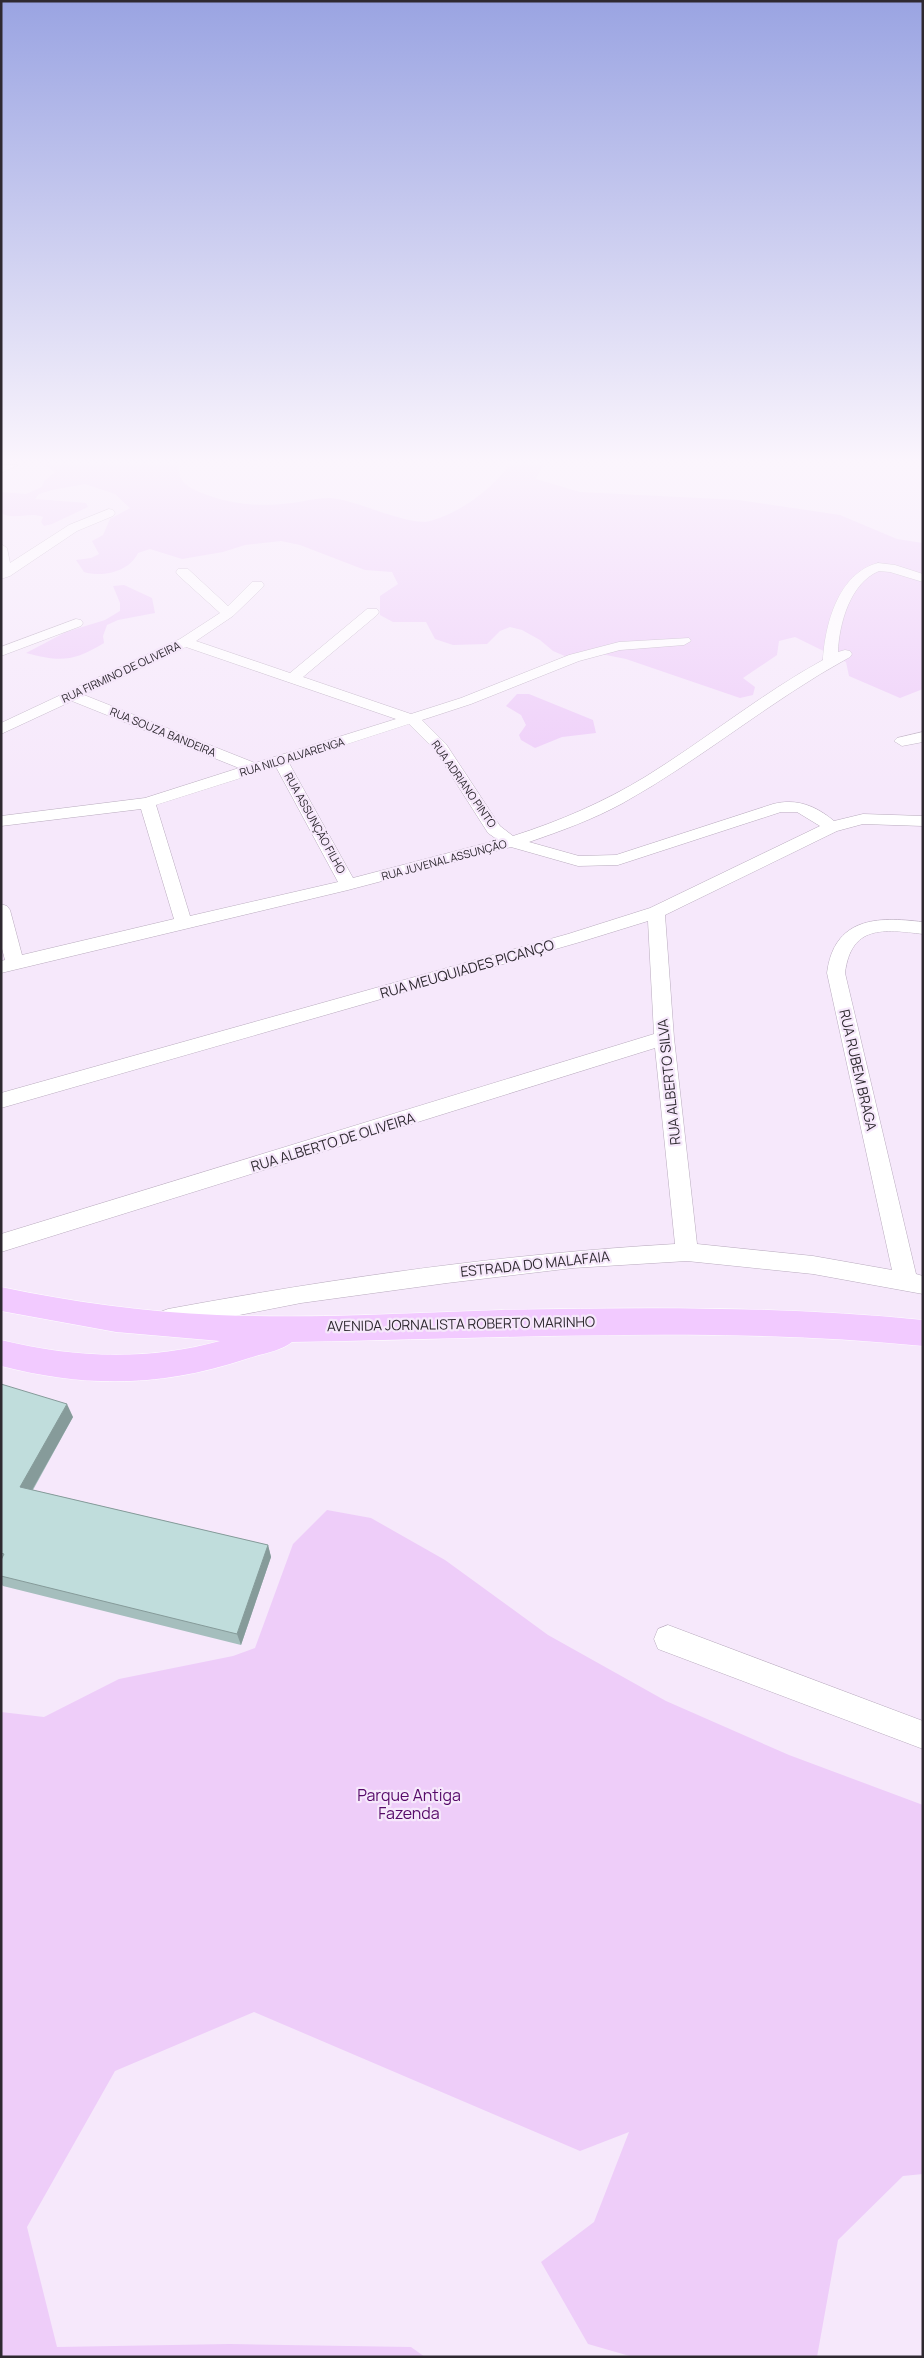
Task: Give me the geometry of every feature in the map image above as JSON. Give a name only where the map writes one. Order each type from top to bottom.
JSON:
[{"type":"main road","name":"AVENIDA JORNALISTA ROBERTO MARINHO","points":[[1,1299],[149,1323],[188,1326],[303,1327],[603,1320],[701,1320],[800,1323],[923,1333]]},
{"type":"main road","points":[[1,1353],[75,1367],[131,1369],[171,1365],[218,1355],[303,1327]]},
{"type":"street","points":[[186,575],[228,613]]},
{"type":"street","points":[[830,662],[835,620],[862,575]]},
{"type":"street","name":"RUA FIRMINO DE OLIVEIRA","points":[[1,729],[185,642],[228,613],[257,585]]},
{"type":"street","points":[[292,679],[372,612]]},
{"type":"street","points":[[1,652],[76,623]]},
{"type":"street","name":"RUA NILO ALVARENGA","points":[[1,821],[147,802],[281,762],[466,701],[574,658],[619,646],[684,641]]},
{"type":"street","name":"RUA ADRIANO PINTO","points":[[185,642],[412,719],[441,747],[494,829],[510,842],[551,855],[596,862],[618,860],[792,805],[813,813],[832,827]]},
{"type":"street","name":"RUA JUVENAL ASSUNÇÃO","points":[[8,965],[348,885],[510,842],[580,818],[623,798],[661,775],[830,662],[845,654]]},
{"type":"street","name":"RUA SOUZA BANDEIRA","points":[[71,695],[256,769]]},
{"type":"street","points":[[902,741],[923,737]]},
{"type":"street","name":"RUA ASSUNÇÃO FILHO","points":[[281,762],[348,885]]},
{"type":"street","points":[[147,802],[184,924]]},
{"type":"street","name":"RUA MEUQUIADES PICANÇO","points":[[1,1101],[555,944],[656,912],[832,827],[863,819],[923,821]]},
{"type":"street","points":[[1,910],[8,965]]},
{"type":"street","name":"RUA ALBERTO SILVA","points":[[656,912],[664,1038],[687,1252]]},
{"type":"street","name":"RUA RUBEM BRAGA","points":[[914,1283],[836,973],[836,962],[841,947],[851,936],[864,928],[897,924],[923,928]]},
{"type":"street","name":"RUA ALBERTO DE OLIVEIRA","points":[[1,1243],[664,1038]]},
{"type":"street","name":"ESTRADA DO MALAFAIA","points":[[149,1323],[300,1294],[573,1259],[687,1252],[813,1264],[914,1283]]},
{"type":"street","points":[[668,1639],[923,1735]]},
{"type":"green space","points":[[394,575],[923,575],[923,689],[900,698],[849,676],[846,662],[795,637],[779,641],[777,655],[743,678],[755,687],[753,695],[740,698],[626,659],[591,652],[567,657],[553,651],[540,640],[522,630],[510,627],[500,631],[487,644],[453,645],[435,639],[426,622],[393,622],[380,615],[380,596],[398,584]]},
{"type":"green space","points":[[124,585],[152,598],[155,613],[118,620],[107,625],[103,636],[104,643],[74,657],[58,659],[26,653],[66,632],[105,620],[120,611],[120,603],[113,586]]},
{"type":"green space","points":[[517,694],[529,694],[593,720],[596,733],[562,737],[535,748],[521,740],[519,735],[526,725],[521,715],[506,706]]},
{"type":"green space","name":"Parque Antiga Fazenda","points":[[327,1510],[371,1518],[445,1560],[548,1635],[666,1701],[789,1755],[923,1805],[923,2174],[903,2176],[838,2240],[817,2357],[633,2357],[588,2344],[541,2262],[594,2222],[629,2132],[580,2151],[254,2012],[115,2071],[27,2227],[57,2347],[230,2344],[411,2347],[425,2357],[1,2357],[1,1712],[44,1717],[119,1679],[233,1656],[255,1648],[293,1544]]},
{"type":"building","points":[[1,1384],[67,1404],[20,1487],[268,1545],[237,1634],[1,1576],[1,1560],[4,1554],[1,1553]]}]
